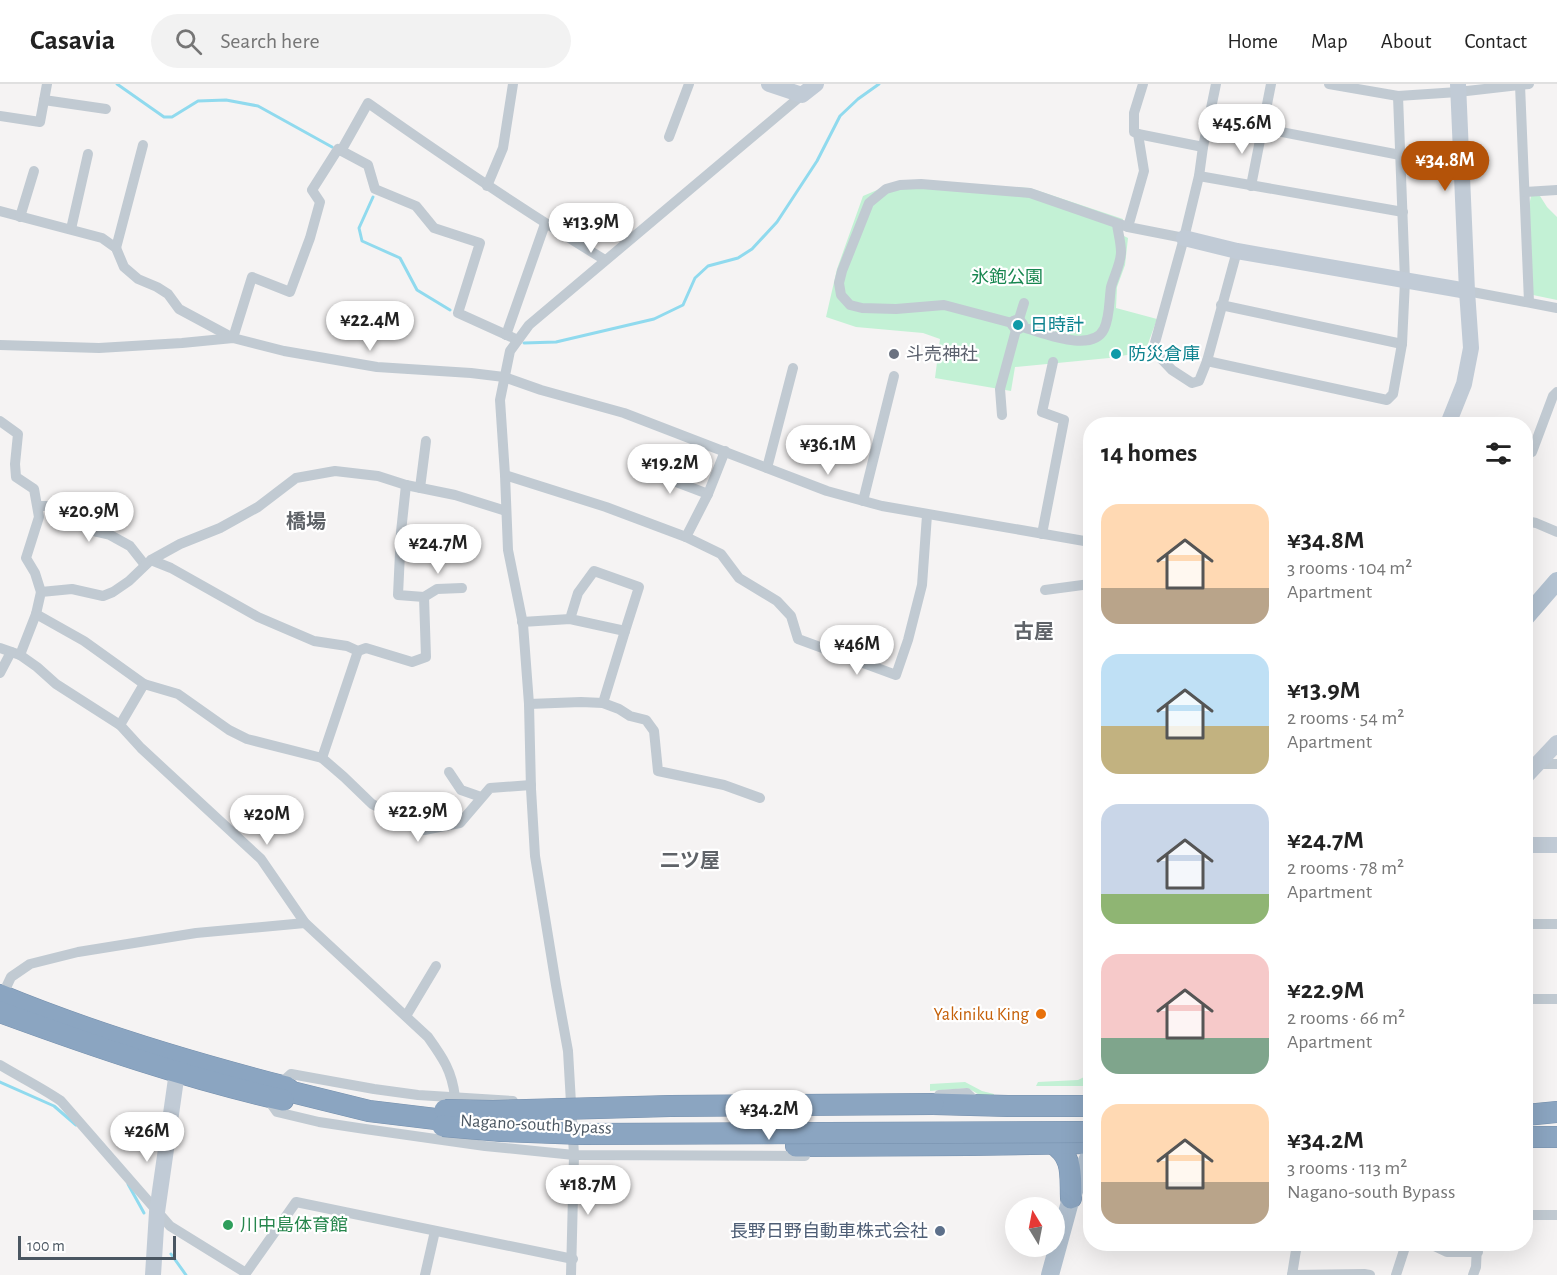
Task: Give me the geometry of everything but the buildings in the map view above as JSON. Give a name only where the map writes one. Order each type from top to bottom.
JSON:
[{"type":"highway","name":"Nagano-south Bypass","points":[[2,994],[179,1065],[351,1107],[395,1114],[447,1113],[501,1125],[563,1127],[703,1129],[1083,1126]]},
{"type":"highway","points":[[1533,1100],[1557,1099]]},
{"type":"highway","points":[[447,1113],[670,1106],[933,1104],[1083,1106]]},
{"type":"highway","points":[[990,1145],[1008,1139],[1011,1134],[1009,1114],[1004,1107],[1000,1106]]},
{"type":"highway","points":[[1533,1114],[1557,1112]]},
{"type":"highway","name":"Nagano-south Bypass","points":[[447,1113],[501,1131],[582,1134],[1083,1132]]},
{"type":"highway","points":[[1533,1129],[1557,1129]]},
{"type":"highway","points":[[501,1131],[510,1136],[590,1142],[702,1145],[1083,1143]]},
{"type":"highway","points":[[1533,1137],[1557,1137]]},
{"type":"highway","points":[[1052,1143],[1063,1152],[1068,1162],[1071,1198]]},
{"type":"main road","points":[[1533,608],[1557,581]]},
{"type":"main road","points":[[1050,1275],[1071,1198],[1083,1170]]},
{"type":"street","points":[[0,116],[40,122],[46,84]]},
{"type":"street","points":[[487,186],[503,148],[513,84]]},
{"type":"street","points":[[669,137],[689,84]]},
{"type":"street","points":[[769,84],[802,95]]},
{"type":"street","points":[[572,1275],[574,1155],[572,1099],[568,1051],[535,856],[529,704],[522,622],[508,550],[500,400],[504,378],[510,351],[529,325],[816,84]]},
{"type":"street","points":[[1143,84],[1134,113],[1134,132],[1203,147]]},
{"type":"street","points":[[1215,84],[1199,176],[1153,350],[1172,370],[1192,383],[1199,381],[1207,361],[1237,251]]},
{"type":"street","points":[[1251,186],[1271,84]]},
{"type":"street","points":[[1329,84],[1365,87],[1398,96],[1458,88],[1525,85],[1525,192],[1529,302]]},
{"type":"street","points":[[1451,417],[1464,384],[1471,348],[1458,88]]},
{"type":"street","points":[[1207,361],[1387,400],[1393,394],[1402,344],[1405,281],[1398,96]]},
{"type":"street","points":[[44,100],[106,109]]},
{"type":"street","points":[[341,151],[368,103],[487,186],[605,260]]},
{"type":"street","points":[[1261,128],[1400,155]]},
{"type":"street","points":[[1138,134],[1144,171],[1123,225],[1121,254],[1112,286],[1107,322],[1104,331],[1092,339],[1078,341],[1064,339],[944,305],[862,309],[850,305],[841,295],[839,283],[842,271],[869,202],[886,189],[900,185],[921,184],[1030,193],[1123,225],[1237,251],[1557,308]]},
{"type":"street","points":[[116,248],[143,145]]},
{"type":"street","points":[[233,338],[252,277],[290,292],[310,238],[320,202],[312,190],[338,149],[369,165],[375,189],[416,206],[434,228],[480,243],[459,313],[518,340]]},
{"type":"street","points":[[71,229],[88,154]]},
{"type":"street","points":[[20,217],[34,171]]},
{"type":"street","points":[[1199,176],[1403,212]]},
{"type":"street","points":[[1525,192],[1557,190]]},
{"type":"street","points":[[0,211],[102,238],[116,248],[124,267],[138,279],[157,286],[168,294],[179,309],[233,338],[284,351],[377,367],[471,373],[504,378],[624,413],[827,491],[927,515],[1083,541]]},
{"type":"street","points":[[506,335],[545,224]]},
{"type":"street","points":[[1002,415],[1000,389],[1024,303]]},
{"type":"street","points":[[1221,305],[1402,344]]},
{"type":"street","points":[[0,345],[99,348],[233,338]]},
{"type":"street","points":[[1042,534],[1064,420],[1042,412],[1053,362]]},
{"type":"street","points":[[767,468],[793,368]]},
{"type":"street","points":[[863,501],[894,376]]},
{"type":"street","points":[[1533,449],[1553,396],[1557,392]]},
{"type":"street","points":[[0,422],[18,434],[16,477],[34,489],[39,517],[26,558],[40,592],[36,614],[16,654],[0,673]]},
{"type":"street","points":[[420,488],[426,441]]},
{"type":"street","points":[[686,537],[708,494],[724,451]]},
{"type":"street","points":[[642,469],[708,494]]},
{"type":"street","points":[[40,592],[72,589],[103,596],[113,592],[148,562],[258,507],[296,478],[335,471],[378,476],[406,485],[455,495],[506,511]]},
{"type":"street","points":[[505,476],[606,507],[686,537],[721,555],[738,578],[777,601],[791,616],[798,639],[896,675],[908,640],[922,585],[927,515]]},
{"type":"street","points":[[406,485],[398,596],[424,597],[437,589],[462,588]]},
{"type":"street","points":[[38,506],[50,506],[97,532],[110,535],[130,546],[148,562],[171,568],[258,617],[314,641],[347,646],[358,651],[366,648],[412,662],[426,657],[424,597]]},
{"type":"street","points":[[1533,522],[1557,532]]},
{"type":"street","points":[[570,618],[578,593],[594,571],[639,586],[603,703]]},
{"type":"street","points":[[1045,590],[1083,585]]},
{"type":"street","points":[[36,614],[84,641],[144,684],[178,694],[229,730],[247,739],[322,758],[372,804],[424,830],[460,823],[490,788],[531,785]]},
{"type":"street","points":[[522,622],[570,618],[625,631]]},
{"type":"street","points":[[0,648],[38,667],[56,684],[120,725],[141,748],[261,859],[306,923],[428,1037],[443,1057],[453,1080],[447,1113],[504,1101],[708,1096],[967,1093],[978,1104]]},
{"type":"street","points":[[322,758],[358,651]]},
{"type":"street","points":[[120,725],[144,684]]},
{"type":"street","points":[[529,704],[603,703],[620,709],[630,716],[646,720],[654,731],[658,771],[724,785],[760,798]]},
{"type":"street","points":[[1533,768],[1557,743]]},
{"type":"street","points":[[1533,770],[1557,764]]},
{"type":"street","points":[[449,772],[461,790],[482,797]]},
{"type":"street","points":[[1533,845],[1557,845]]},
{"type":"street","points":[[2,994],[11,977],[30,964],[78,952],[196,933],[306,923]]},
{"type":"street","points":[[1533,924],[1557,924]]},
{"type":"street","points":[[406,1016],[436,966]]},
{"type":"street","points":[[1533,999],[1557,999]]},
{"type":"street","points":[[0,1065],[61,1101],[170,1226],[248,1274],[296,1202],[573,1259]]},
{"type":"street","points":[[153,1275],[157,1212],[179,1065]]},
{"type":"street","points":[[277,1089],[277,1112],[319,1122],[485,1146],[574,1155],[945,1155],[968,1145]]},
{"type":"street","points":[[1533,1215],[1557,1215]]},
{"type":"street","points":[[425,1275],[435,1231]]},
{"type":"street","points":[[1296,1251],[1292,1275],[1370,1275]]},
{"type":"street","points":[[1396,1275],[1404,1251]]},
{"type":"street","points":[[1473,1275],[1477,1251]]},
{"type":"green space","name":"氷鉋公園","points":[[896,182],[1030,188],[1123,219],[1122,235],[1128,238],[1125,265],[1117,287],[1116,308],[1157,319],[1145,352],[1109,358],[1015,367],[1011,391],[935,378],[940,339],[923,333],[856,327],[826,317],[837,269],[863,196]]},
{"type":"green space","points":[[1531,196],[1540,196],[1557,217],[1557,300],[1533,295],[1529,206]]},
{"type":"green space","points":[[1083,1078],[1083,1086],[1036,1086],[1038,1082],[1078,1080]]},
{"type":"green space","points":[[965,1082],[982,1091],[994,1094],[994,1101],[968,1088],[930,1091],[930,1084]]},
{"type":"waterway","points":[[117,84],[164,117],[172,117],[198,101],[226,100],[258,106],[332,147]]},
{"type":"waterway","points":[[524,343],[556,342],[654,319],[683,305],[695,278],[708,266],[738,258],[752,249],[777,222],[817,161],[840,116],[879,84]]},
{"type":"waterway","points":[[373,197],[359,228],[362,241],[400,258],[417,290],[450,310]]},
{"type":"waterway","points":[[0,1082],[54,1106],[76,1125]]},
{"type":"waterway","points":[[128,1184],[144,1213]]},
{"type":"waterway","points":[[171,1254],[186,1275]]},
{"type":"place","name":"日時計","points":[[1018,325]]},
{"type":"place","name":"斗売神社","points":[[894,354]]},
{"type":"place","name":"防災倉庫","points":[[1116,354]]},
{"type":"place","name":"Yakiniku King","points":[[1041,1014]]},
{"type":"place","name":"川中島体育館","points":[[228,1225]]},
{"type":"place","name":"長野日野自動車株式会社","points":[[940,1231]]},
{"type":"district","name":"橋場","points":[[306,521]]},
{"type":"district","name":"古屋","points":[[1034,631]]},
{"type":"district","name":"二ツ屋","points":[[690,860]]}]
